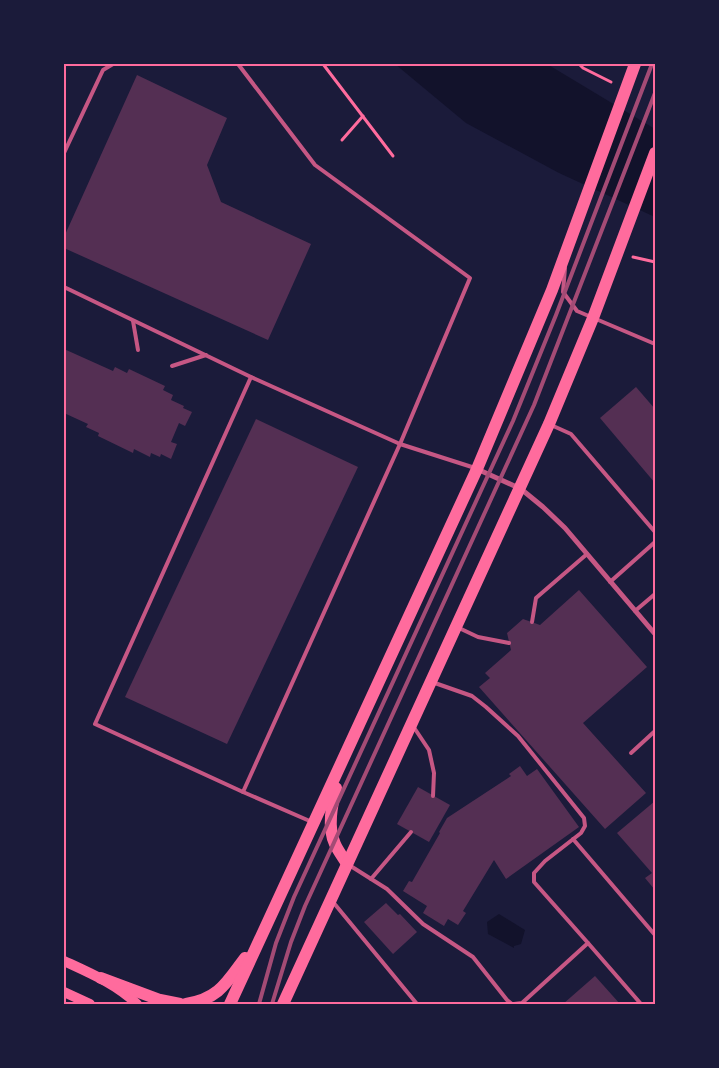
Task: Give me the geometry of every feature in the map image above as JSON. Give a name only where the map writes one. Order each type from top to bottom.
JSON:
[{"type":"main road","points":[[230,1004],[477,469],[568,249],[580,210],[635,64]]},
{"type":"main road","points":[[283,1004],[521,489],[593,318],[655,154]]},
{"type":"main road","points":[[342,762],[332,806],[331,828],[334,842],[347,864]]},
{"type":"main road","points":[[186,1004],[202,1002],[221,989],[259,940]]},
{"type":"main road","points":[[64,961],[101,978],[160,1000],[180,1004]]},
{"type":"main road","points":[[101,978],[138,1004]]},
{"type":"main road","points":[[64,992],[90,1004]]},
{"type":"street","points":[[477,469],[521,489],[543,507],[565,528],[655,634]]},
{"type":"lane","points":[[64,153],[103,70],[113,64]]},
{"type":"lane","points":[[238,64],[315,165],[470,278],[400,444],[243,792]]},
{"type":"lane","points":[[568,249],[563,292],[577,311],[655,344]]},
{"type":"lane","points":[[64,287],[132,321],[400,444],[477,469]]},
{"type":"lane","points":[[132,321],[138,350]]},
{"type":"lane","points":[[172,366],[206,355]]},
{"type":"lane","points":[[252,377],[95,724],[314,823]]},
{"type":"lane","points":[[549,424],[571,434],[655,532]]},
{"type":"lane","points":[[610,582],[655,542]]},
{"type":"lane","points":[[532,622],[536,598],[587,554]]},
{"type":"lane","points":[[635,611],[655,594]]},
{"type":"lane","points":[[457,627],[478,637],[509,643]]},
{"type":"lane","points":[[432,682],[472,696],[518,736],[584,818],[585,826],[581,833],[545,861],[534,874],[534,882],[641,1004]]},
{"type":"lane","points":[[412,724],[429,750],[434,773],[433,796]]},
{"type":"lane","points":[[630,752],[655,731]]},
{"type":"lane","points":[[371,879],[411,832]]},
{"type":"lane","points":[[572,840],[655,934]]},
{"type":"lane","points":[[347,864],[387,890],[423,924],[472,957],[507,1000],[513,1004],[522,1003],[588,943]]},
{"type":"lane","points":[[331,900],[417,1004]]},
{"type":"path","points":[[324,64],[393,156]]},
{"type":"path","points":[[579,64],[624,94]]},
{"type":"path","points":[[342,140],[363,116]]},
{"type":"path","points":[[617,253],[655,262]]},
{"type":"shaded area","points":[[395,64],[547,64],[655,129],[655,217],[559,173],[466,123]]},
{"type":"shaded area","points":[[499,914],[525,930],[521,944],[514,946],[514,948],[488,934],[487,922]]},
{"type":"building","points":[[137,75],[227,118],[207,165],[221,202],[311,244],[268,340],[64,248],[64,237]]},
{"type":"building","points":[[64,349],[113,371],[115,367],[127,373],[129,369],[165,386],[163,390],[173,395],[171,400],[192,412],[185,426],[179,423],[171,442],[177,444],[171,459],[161,454],[160,457],[151,453],[150,457],[134,449],[133,453],[98,436],[99,433],[86,427],[88,424],[64,413],[66,409],[64,408]]},
{"type":"building","points":[[636,387],[655,409],[655,483],[600,418]]},
{"type":"building","points":[[256,419],[358,467],[227,744],[125,697]]},
{"type":"building","points":[[579,590],[647,667],[583,723],[646,793],[605,829],[479,687],[490,678],[485,673],[511,650],[507,633],[523,619],[540,625]]},
{"type":"building","points":[[520,766],[527,776],[537,769],[579,827],[506,879],[494,860],[463,911],[466,913],[458,925],[448,919],[444,926],[423,913],[427,906],[403,891],[409,881],[412,882],[447,818],[511,776],[509,774]]},
{"type":"building","points":[[418,787],[450,805],[429,842],[397,824]]},
{"type":"building","points":[[655,801],[655,890],[645,878],[652,873],[617,833]]},
{"type":"building","points":[[386,903],[398,915],[400,914],[417,932],[393,954],[364,922]]},
{"type":"building","points":[[595,976],[620,1004],[563,1004]]},
{"type":"railway","points":[[259,1004],[276,943],[294,897],[513,421],[556,315],[652,64]]},
{"type":"railway","points":[[272,1004],[291,942],[305,906],[534,405],[655,93]]}]
